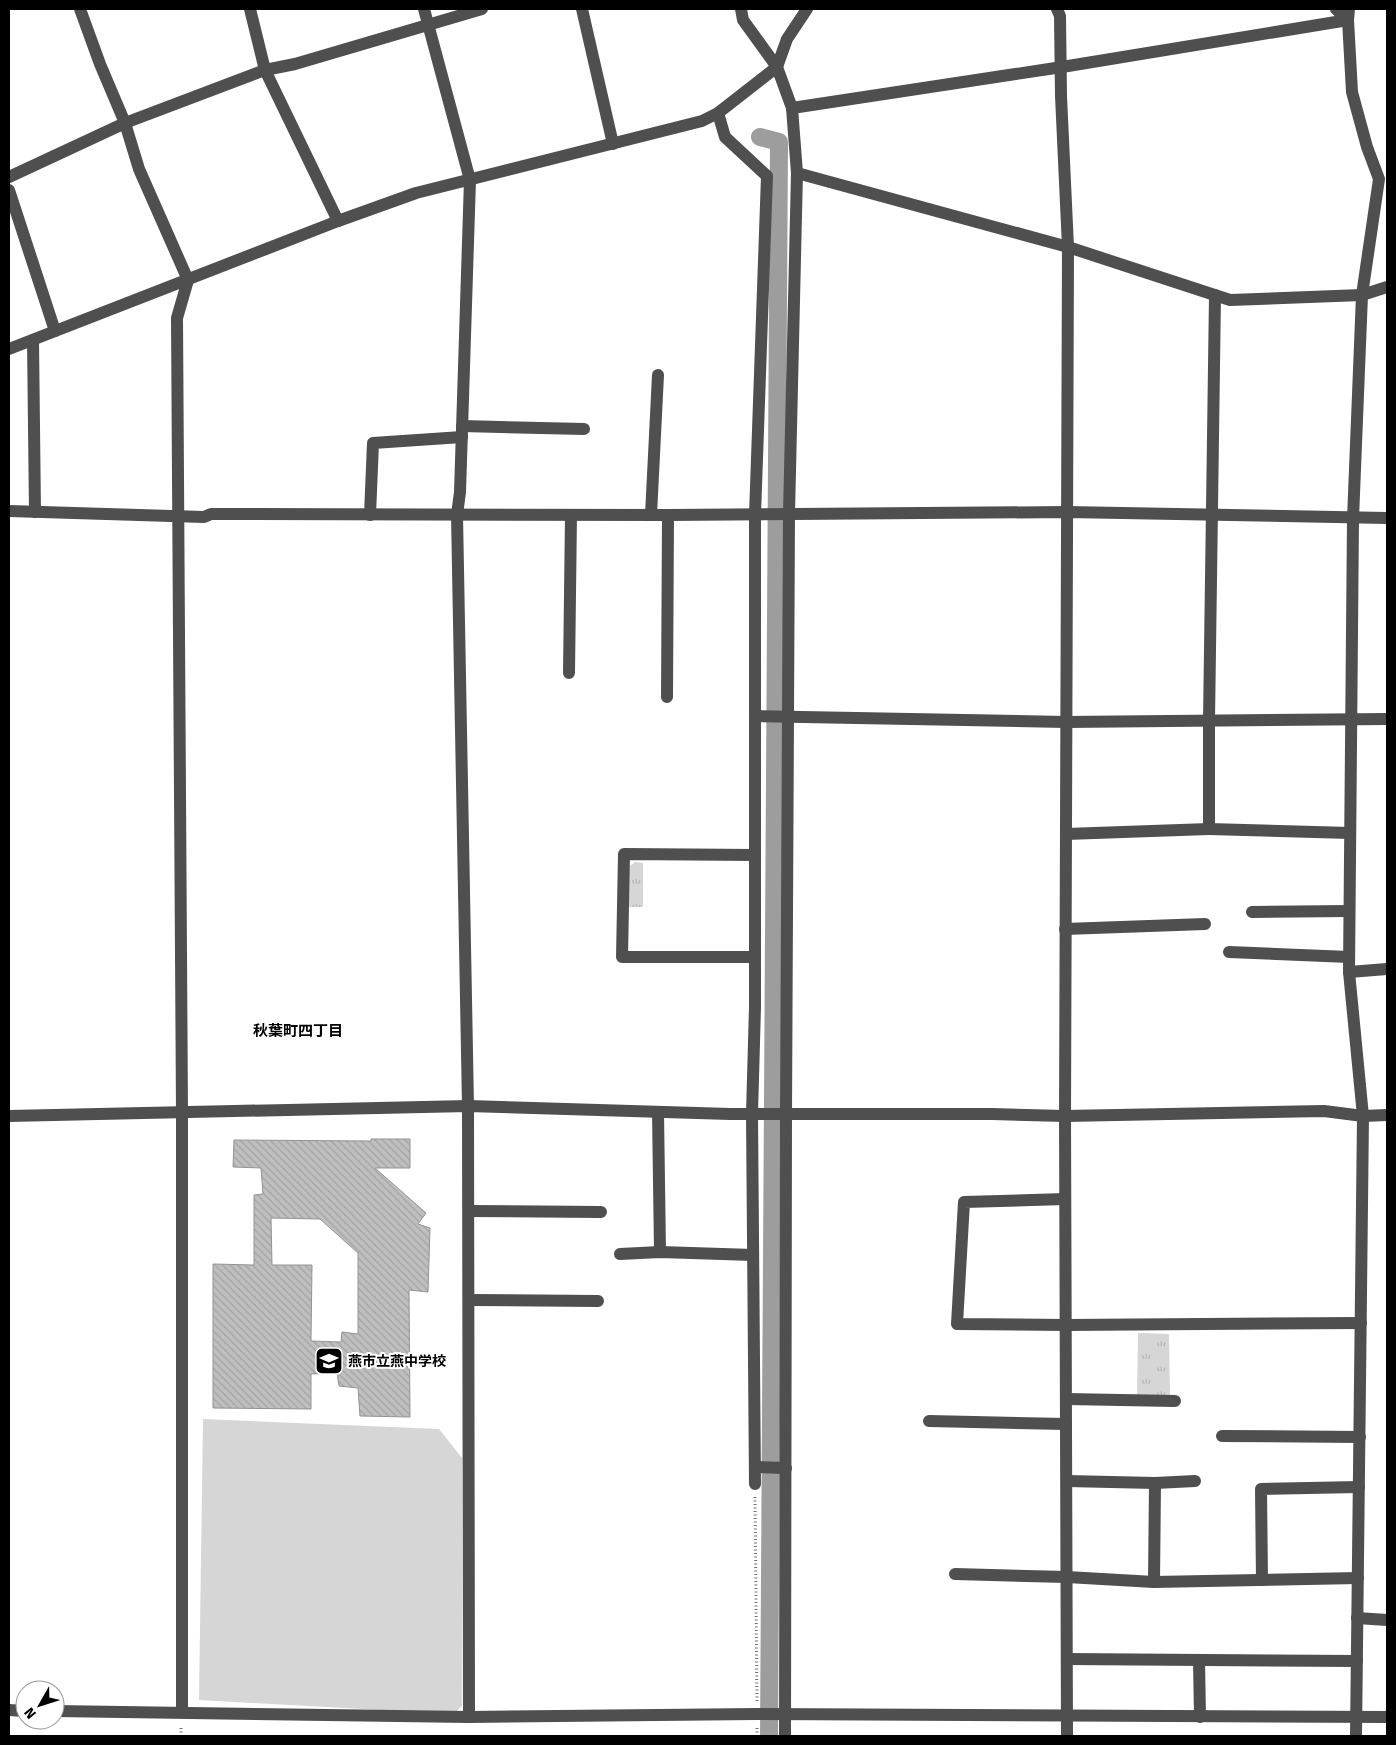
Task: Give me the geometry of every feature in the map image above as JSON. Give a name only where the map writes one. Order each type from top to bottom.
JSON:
[{"type":"street","points":[[80,9],[100,64],[125,123],[139,169],[188,280],[177,318],[182,1112],[182,1712]]},
{"type":"street","points":[[250,9],[265,70],[338,221]]},
{"type":"street","points":[[424,9],[470,180],[462,432],[457,515],[468,1106],[469,1717]]},
{"type":"street","points":[[9,177],[125,123],[265,70],[295,64],[482,9]]},
{"type":"street","points":[[582,9],[613,144]]},
{"type":"street","points":[[741,9],[743,20],[777,67],[792,108],[797,174],[780,514],[773,716],[776,1113],[770,1468],[770,1714],[785,1736]]},
{"type":"street","points":[[9,349],[338,221],[416,193],[702,121],[718,113],[777,67],[787,39],[807,9]]},
{"type":"street","points":[[1058,9],[1060,16],[1061,96],[1068,247],[1065,929],[1067,1736]]},
{"type":"street","points":[[1336,9],[1348,14]]},
{"type":"street","points":[[792,108],[1062,68],[1348,14]]},
{"type":"street","points":[[1348,14],[1352,92],[1367,147],[1379,179],[1362,295],[1352,519],[1349,972],[1363,1116],[1356,1736]]},
{"type":"street","points":[[718,113],[725,137],[767,176],[755,515],[773,716],[755,855],[752,1114],[753,1255],[770,1468],[755,1484]]},
{"type":"street","points":[[797,174],[1068,247],[1230,300],[1362,295],[1387,287]]},
{"type":"street","points":[[9,190],[55,331]]},
{"type":"street","points":[[1210,829],[1209,721],[1215,296]]},
{"type":"street","points":[[33,340],[34,512]]},
{"type":"street","points":[[651,515],[658,375]]},
{"type":"street","points":[[370,514],[373,443],[462,432],[584,429]]},
{"type":"street","points":[[9,511],[204,517],[212,514],[755,515],[1067,512],[1352,519],[1387,518]]},
{"type":"street","points":[[569,673],[571,515]]},
{"type":"street","points":[[666,697],[668,515]]},
{"type":"street","points":[[773,716],[1066,722],[1387,719]]},
{"type":"street","points":[[1066,834],[1210,829],[1350,833]]},
{"type":"street","points":[[755,855],[624,854],[622,957],[755,957]]},
{"type":"street","points":[[1252,912],[1349,911]]},
{"type":"street","points":[[1065,929],[1205,924]]},
{"type":"street","points":[[1229,952],[1349,957]]},
{"type":"street","points":[[1349,972],[1387,969]]},
{"type":"street","points":[[9,1116],[468,1106],[752,1114],[1065,1116],[1324,1111],[1363,1116],[1387,1115]]},
{"type":"street","points":[[658,1112],[660,1252]]},
{"type":"street","points":[[1065,1199],[964,1202],[957,1324],[1361,1323]]},
{"type":"street","points":[[469,1211],[601,1212]]},
{"type":"street","points":[[620,1254],[660,1252],[753,1255]]},
{"type":"street","points":[[469,1300],[598,1301]]},
{"type":"street","points":[[1066,1399],[1175,1401]]},
{"type":"street","points":[[929,1421],[1066,1424]]},
{"type":"street","points":[[1222,1436],[1360,1438]]},
{"type":"street","points":[[1067,1481],[1155,1483],[1194,1481]]},
{"type":"street","points":[[1154,1582],[1155,1483]]},
{"type":"street","points":[[1262,1580],[1261,1490],[1359,1487]]},
{"type":"street","points":[[955,1574],[1067,1577],[1154,1582],[1358,1578]]},
{"type":"street","points":[[1357,1618],[1387,1620]]},
{"type":"street","points":[[1068,1659],[1357,1661]]},
{"type":"street","points":[[1199,1660],[1200,1717]]},
{"type":"street","points":[[65,1711],[469,1717],[770,1714],[1387,1717]]},
{"type":"path","points":[[755,1484],[770,1714],[756,1736]]},
{"type":"green space","points":[[635,862],[643,863],[643,907],[627,907],[626,869]]},
{"type":"green space","points":[[1138,1333],[1169,1334],[1170,1397],[1137,1395]]},
{"type":"green space","points":[[203,1419],[439,1429],[462,1458],[462,1706],[454,1714],[199,1700]]},
{"type":"building","points":[[371,1139],[410,1139],[410,1168],[375,1168],[426,1213],[418,1224],[430,1228],[428,1292],[409,1290],[410,1417],[360,1416],[358,1388],[339,1386],[337,1373],[311,1374],[311,1409],[213,1408],[213,1264],[254,1265],[254,1195],[263,1194],[261,1168],[233,1167],[234,1140],[371,1141]],"holes":[[[271,1218],[320,1219],[358,1253],[358,1334],[342,1332],[341,1342],[311,1341],[312,1265],[272,1265]]]},
{"type":"waterway","points":[[760,137],[779,142],[769,1736]]},
{"type":"place","name":"燕市立燕中学校","points":[[329,1361]]},
{"type":"district","name":"秋葉町四丁目","points":[[298,1031]]}]
